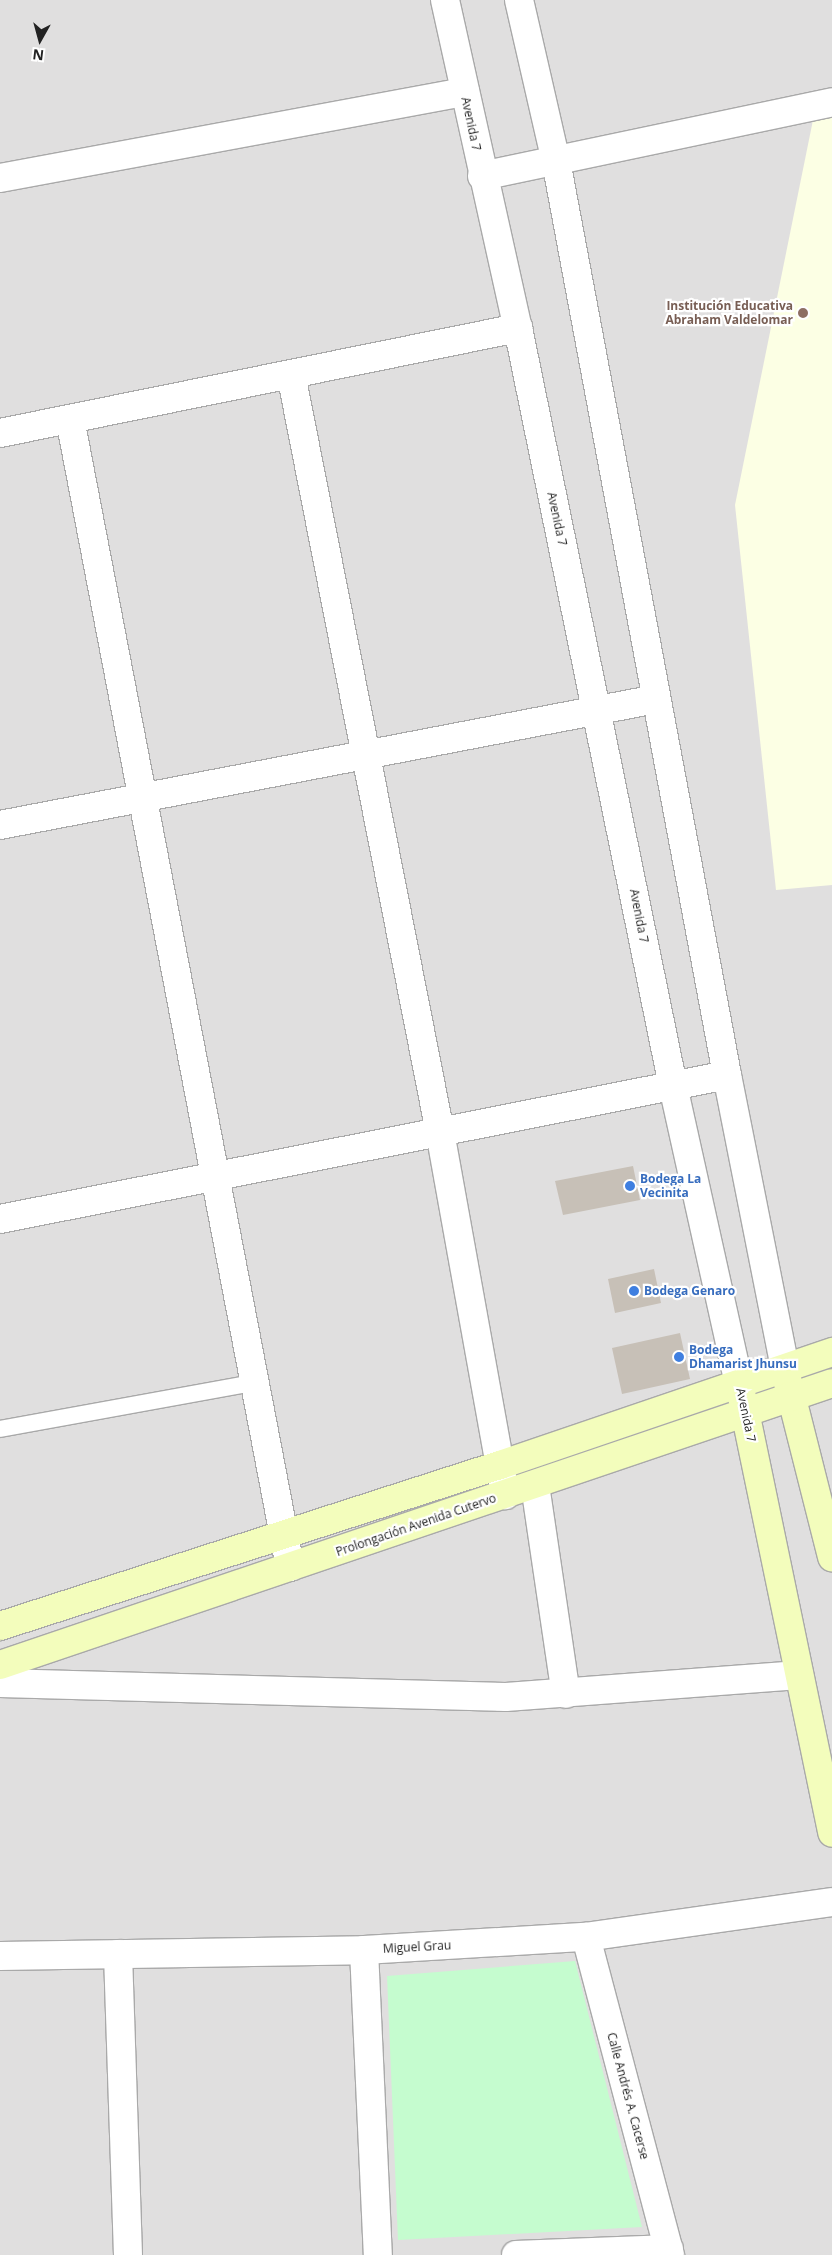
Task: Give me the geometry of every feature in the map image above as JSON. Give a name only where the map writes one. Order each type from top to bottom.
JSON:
[{"type":"street","name":"Avenida 7","points":[[445,0],[482,176],[518,328],[673,1086],[746,1415],[832,1832]]},
{"type":"street","points":[[519,0],[556,161],[727,1075],[790,1397],[832,1557]]},
{"type":"street","points":[[0,178],[464,92]]},
{"type":"street","points":[[482,176],[832,102]]},
{"type":"street","points":[[0,433],[518,328]]},
{"type":"street","points":[[291,374],[440,1132],[505,1495]]},
{"type":"street","points":[[70,419],[290,1567]]},
{"type":"street","points":[[0,825],[656,699]]},
{"type":"street","points":[[0,1219],[727,1075]]},
{"type":"street","points":[[0,1626],[500,1465],[832,1352]]},
{"type":"street","name":"Prolongación Avenida Cutervo","points":[[0,1665],[746,1415],[790,1397],[832,1384]]},
{"type":"street","points":[[535,1485],[566,1694]]},
{"type":"street","points":[[0,1684],[506,1697],[566,1694],[799,1675]]},
{"type":"street","name":"Miguel Grau","points":[[0,1956],[364,1950],[586,1937],[832,1902]]},
{"type":"street","name":"Calle Andrés A. Cacerse","points":[[586,1937],[669,2252]]},
{"type":"street","points":[[364,1950],[378,2255]]},
{"type":"street","points":[[118,1954],[128,2255]]},
{"type":"street","points":[[516,2255],[669,2252]]},
{"type":"lane","points":[[0,1429],[254,1382]]},
{"type":"shaded area","points":[[0,0],[832,0],[832,2255],[0,2255]]},
{"type":"shaded area","name":"Institución Educativa Abraham Valdelomar","points":[[832,116],[832,885],[776,890],[735,505],[813,120]]},
{"type":"green space","points":[[575,1961],[642,2227],[398,2240],[387,1976]]},
{"type":"building","points":[[633,1166],[640,1200],[563,1215],[555,1181]]},
{"type":"building","name":"Bodega Genaro","points":[[654,1269],[661,1303],[615,1313],[608,1279]]},
{"type":"building","points":[[680,1333],[690,1379],[622,1394],[612,1348]]},
{"type":"place","name":"Institución Educativa Abraham Valdelomar","points":[[803,313]]},
{"type":"place","name":"Bodega La Vecinita","points":[[630,1186]]},
{"type":"place","name":"Bodega Genaro","points":[[634,1291]]},
{"type":"place","name":"Bodega Dhamarist Jhunsu","points":[[679,1357]]}]
